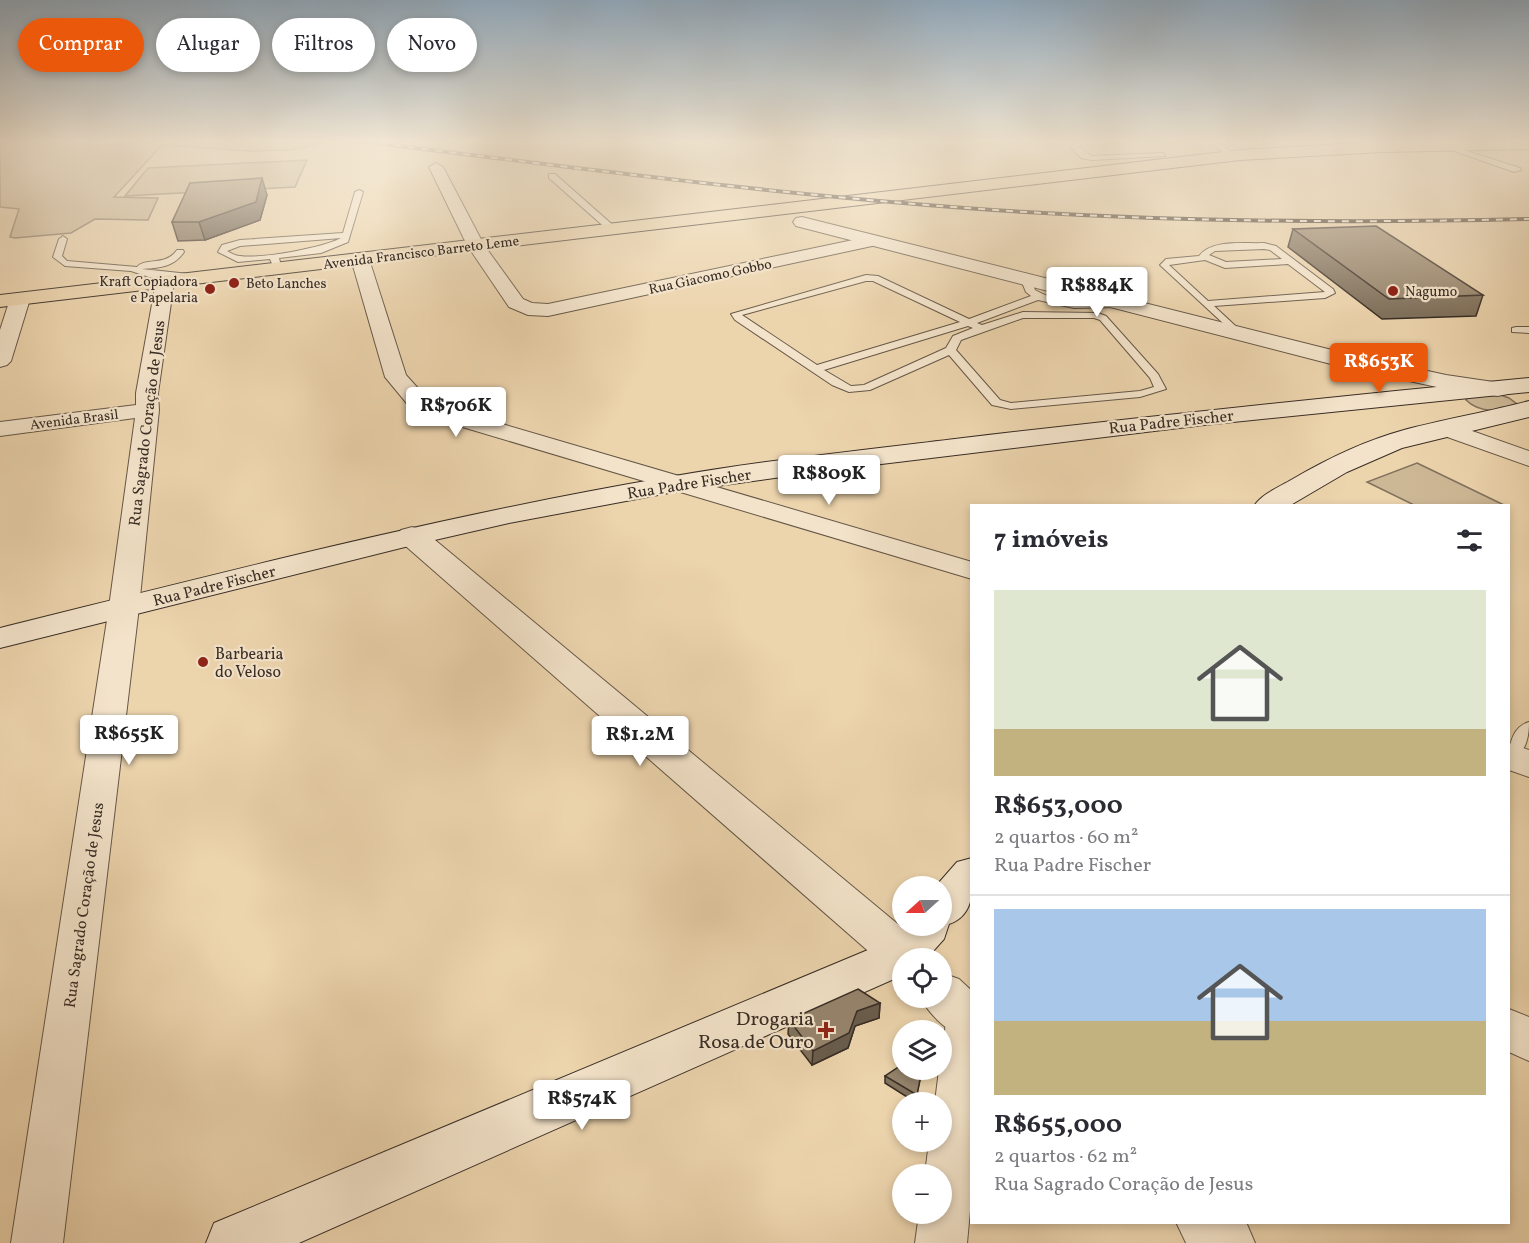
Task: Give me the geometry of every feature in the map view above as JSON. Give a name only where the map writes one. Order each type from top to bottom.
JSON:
[{"type":"main road","points":[[799,213],[882,198]]},
{"type":"main road","points":[[799,213],[827,222],[890,198]]},
{"type":"main road","points":[[799,213],[872,242],[1032,289],[1119,304],[1331,357],[1446,382],[1498,389],[1529,401]]},
{"type":"main road","name":"Avenida Francisco Barreto Leme","points":[[10,300],[181,270],[276,262],[360,260],[735,214],[799,213]]},
{"type":"main road","points":[[839,216],[855,225],[872,242]]},
{"type":"main road","points":[[1331,357],[1397,377],[1466,407],[1503,416]]},
{"type":"main road","points":[[1498,389],[1529,385]]},
{"type":"main road","name":"Rua Padre Fischer","points":[[0,638],[412,536],[509,514],[674,484],[852,459],[1192,418],[1498,389]]},
{"type":"main road","points":[[1271,504],[1332,467],[1382,446],[1444,428],[1529,409]]},
{"type":"main road","points":[[234,1243],[913,946],[412,536]]},
{"type":"main road","points":[[952,897],[970,876]]},
{"type":"main road","points":[[1206,1224],[1227,1243]]},
{"type":"street","points":[[452,198],[476,245]]},
{"type":"street","name":"Rua Giacomo Gobbo","points":[[476,245],[516,303],[528,309],[548,310],[872,242]]},
{"type":"street","points":[[360,260],[396,377],[417,401],[467,421],[970,570]]},
{"type":"street","name":"Rua Sagrado Coração de Jesus","points":[[37,1243],[124,607],[147,402],[181,270]]},
{"type":"street","points":[[0,361],[10,300]]},
{"type":"street","name":"Avenida Brasil","points":[[0,414],[147,402]]},
{"type":"street","name":"Avenida Brasil","points":[[0,429],[147,402]]},
{"type":"street","points":[[1444,428],[1529,459]]},
{"type":"street","points":[[1510,755],[1529,765]]},
{"type":"street","points":[[941,1243],[961,1011]]},
{"type":"street","points":[[1510,1029],[1529,1041]]},
{"type":"lane","points":[[347,235],[240,243],[225,247],[222,252],[237,259],[276,262],[336,246],[345,240],[347,235],[357,198]]},
{"type":"lane","points":[[577,198],[612,229]]},
{"type":"lane","points":[[63,239],[57,257],[64,263],[132,268],[176,260],[181,270],[148,274],[132,268]]},
{"type":"lane","points":[[1205,257],[1208,250],[1214,248],[1264,246],[1273,248],[1330,291],[1330,293],[1208,304]]},
{"type":"lane","points":[[1238,334],[1164,265],[1166,261],[1205,257],[1225,265],[1290,261]]},
{"type":"lane","points":[[951,350],[866,388],[849,389],[836,383],[738,318],[736,314],[866,278],[875,278],[981,328]]},
{"type":"lane","points":[[816,369],[967,323],[1032,289],[1070,305],[1119,304]]},
{"type":"lane","points":[[1049,315],[1070,305]]},
{"type":"lane","points":[[1086,314],[1103,318],[1154,376],[1160,389],[1140,394],[1011,406],[996,403],[951,350],[957,338],[981,328],[1023,315],[1086,314]]},
{"type":"lane","points":[[1516,330],[1529,330]]},
{"type":"lane","points":[[1510,753],[1529,728]]},
{"type":"shaded area","points":[[0,198],[158,198],[148,220],[95,219],[71,233],[15,238],[10,237],[19,209],[0,207]]},
{"type":"shaded area","points":[[1495,393],[1509,398],[1517,404],[1516,406],[1490,410],[1477,407],[1466,400],[1468,397]]},
{"type":"shaded area","points":[[1417,463],[1502,504],[1412,504],[1367,482]]},
{"type":"building","points":[[183,198],[257,198],[256,202],[199,222],[172,222]]},
{"type":"building","points":[[1376,226],[1483,295],[1389,299],[1293,229]]},
{"type":"building","points":[[858,989],[880,1003],[857,1011],[849,1033],[813,1051],[789,1020]]},
{"type":"building","points":[[892,1071],[892,1080],[920,1080],[918,1092],[912,1092],[885,1076]]},
{"type":"railway","points":[[847,198],[1025,212],[1151,218],[1277,221],[1529,219]]},
{"type":"place","name":"Beto Lanches","points":[[234,283]]},
{"type":"place","name":"Kraft Copiadora e Papelaria","points":[[210,289]]},
{"type":"place","name":"Nagumo","points":[[1393,291]]},
{"type":"place","name":"Barbearia do Veloso","points":[[203,662]]},
{"type":"place","name":"Drogaria Rosa de Ouro","points":[[826,1030]]}]
